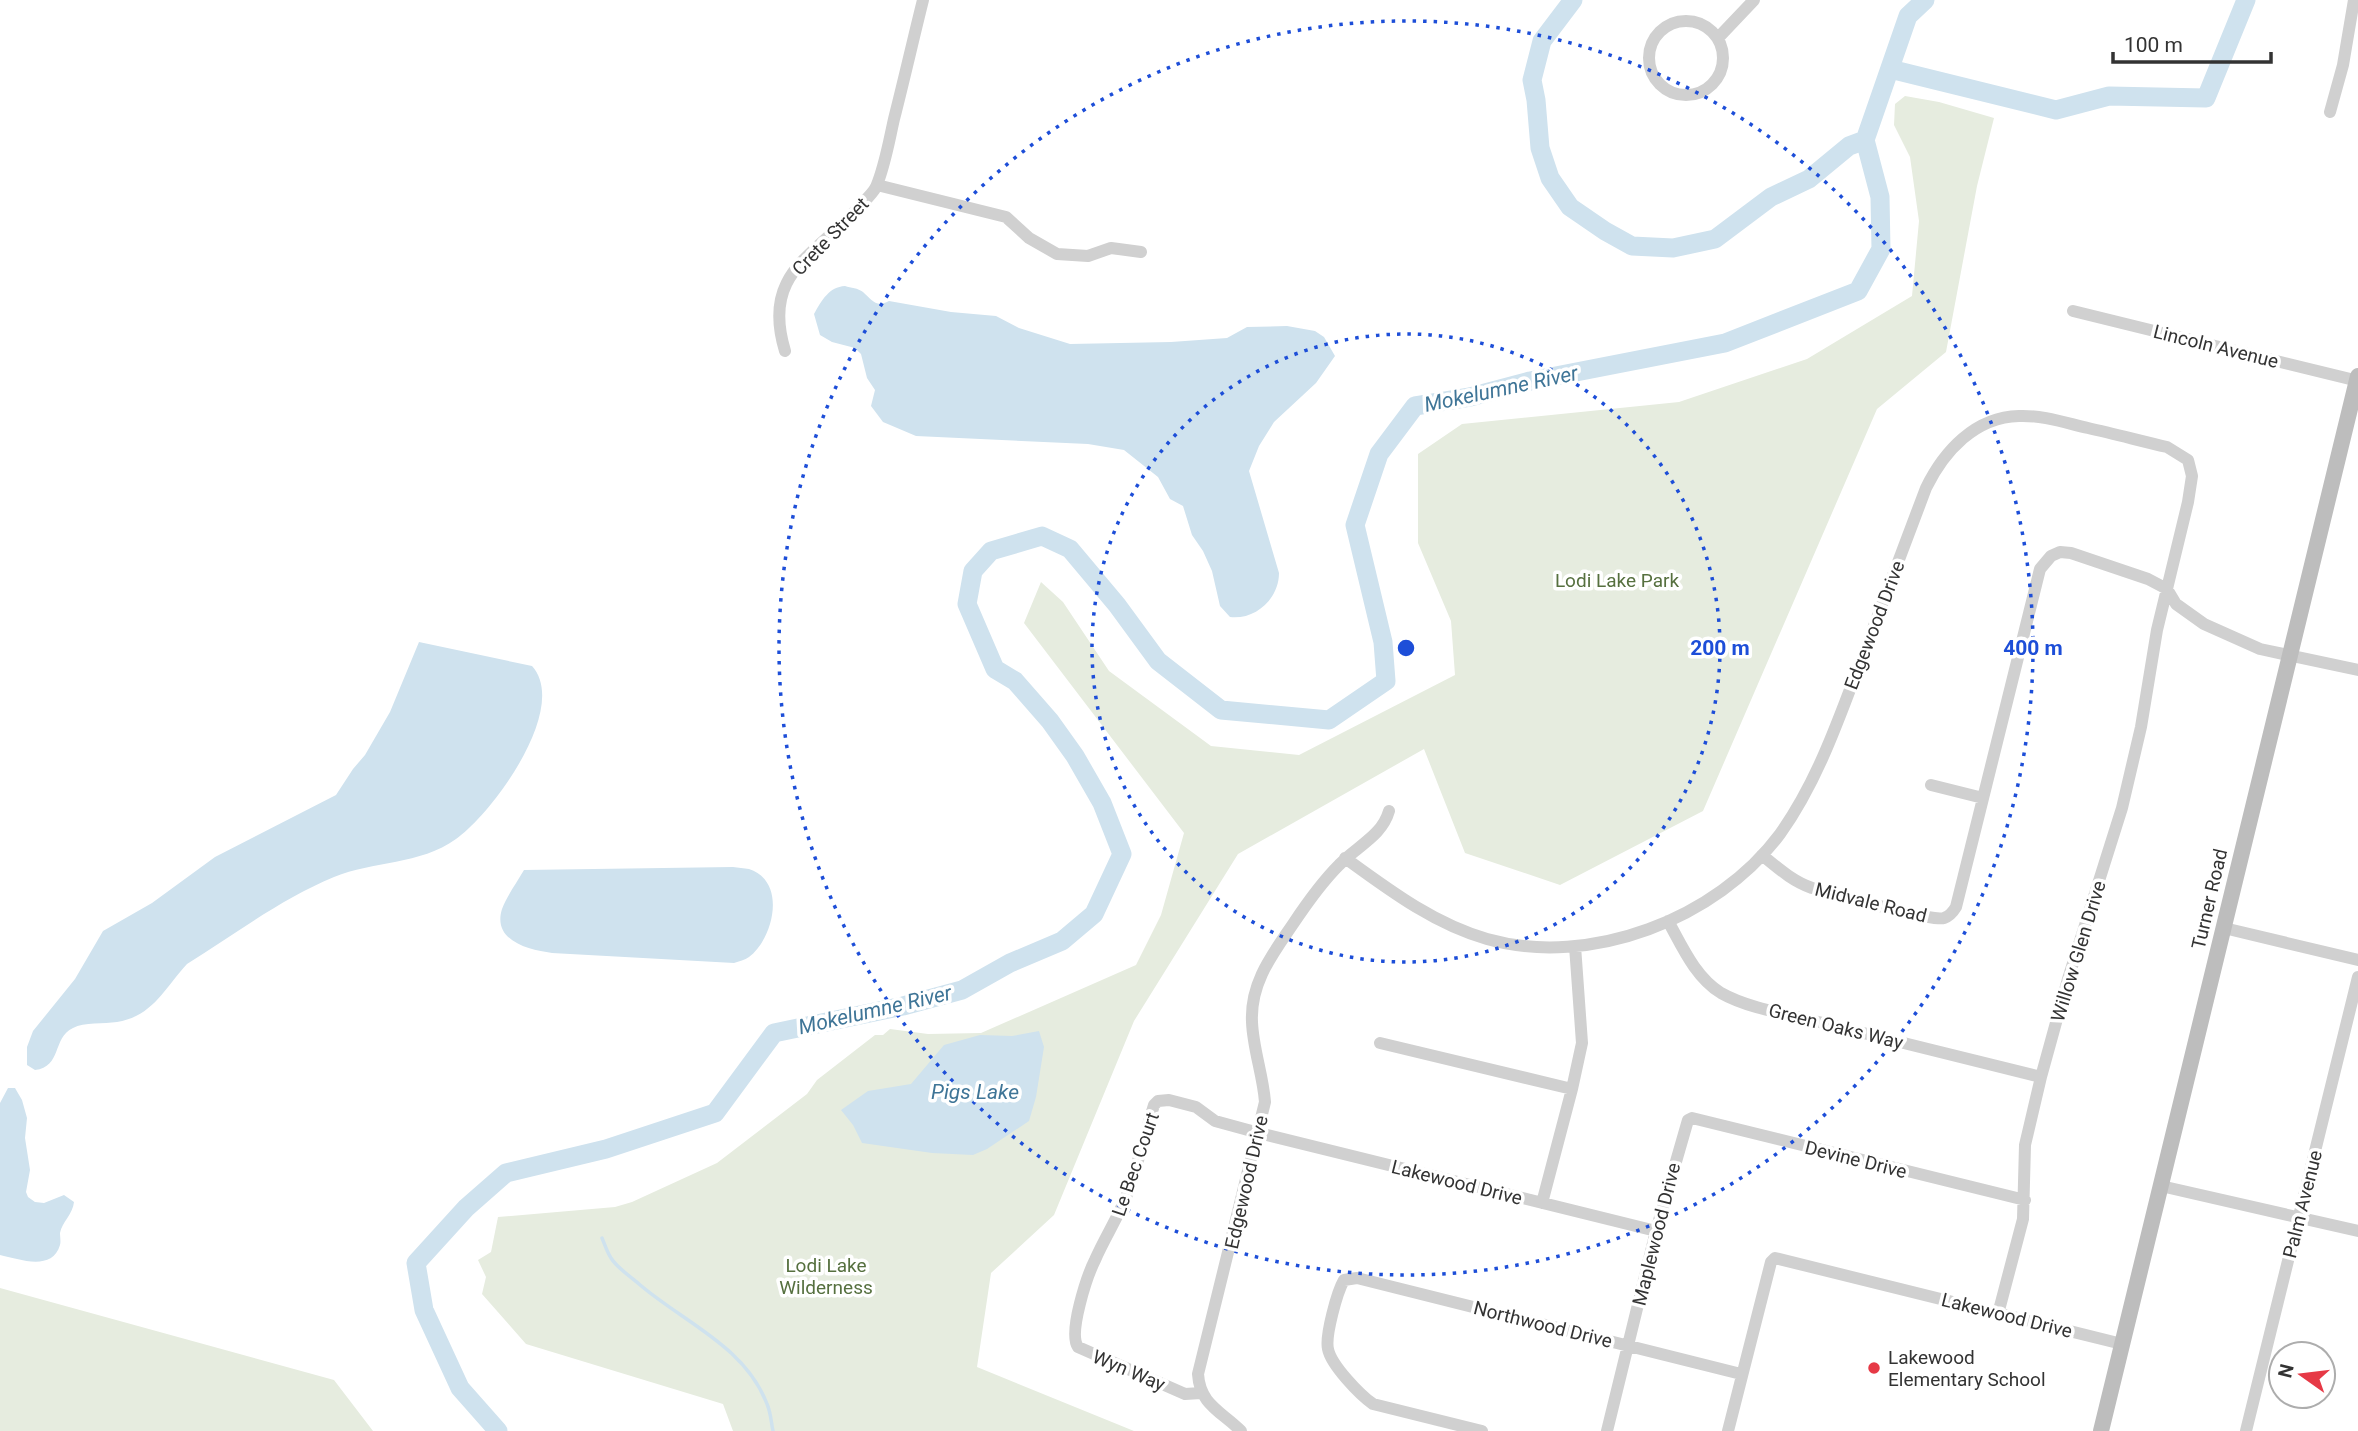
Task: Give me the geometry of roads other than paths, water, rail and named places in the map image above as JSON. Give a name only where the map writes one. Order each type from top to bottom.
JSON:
[{"type":"main road","name":"Turner Road","points":[[2101,1431],[2358,379]]},
{"type":"street","name":"Crete Street","points":[[785,351],[779,332],[779,310],[784,288],[793,271],[840,227],[877,185],[923,0]]},
{"type":"street","points":[[1718,38],[1754,0]]},
{"type":"street","points":[[2330,112],[2343,65],[2354,0]]},
{"type":"street","points":[[1684,20],[1699,22],[1718,38],[1724,60],[1720,74],[1712,85],[1702,92],[1688,95],[1673,93],[1662,86],[1654,76],[1649,61],[1650,47],[1657,34],[1669,24],[1684,20]]},
{"type":"street","points":[[877,185],[1006,217],[1029,238],[1057,254],[1088,256],[1111,248],[1141,252]]},
{"type":"street","name":"Lincoln Avenue","points":[[2073,311],[2358,379]]},
{"type":"street","name":"Edgewood Drive","points":[[1345,858],[1398,897],[1449,925],[1486,939],[1522,946],[1574,946],[1627,935],[1668,921],[1698,906],[1736,879],[1762,855],[1780,834],[1796,808],[1830,741],[1936,467],[1968,433],[2006,417],[2055,420],[2167,447],[2188,460],[2192,476],[2189,502],[2166,589]]},
{"type":"street","name":"Midvale Road","points":[[1762,855],[1800,883],[1943,919],[1956,907],[2040,569],[2045,561],[2060,552],[2071,553],[2147,579],[2166,589]]},
{"type":"street","points":[[2166,589],[2176,604],[2204,624],[2260,649],[2358,670]]},
{"type":"street","name":"Willow Glen Drive","points":[[1998,1314],[2023,1219],[2025,1145],[2068,979],[2122,808],[2141,727],[2166,589]]},
{"type":"street","points":[[1931,785],[1983,798]]},
{"type":"street","name":"Edgewood Drive","points":[[1201,1394],[1198,1374],[1265,1102],[1252,1022],[1253,1000],[1258,981],[1266,963],[1321,882],[1345,858],[1379,831],[1386,823],[1390,811]]},
{"type":"street","name":"Green Oaks Way","points":[[1668,921],[1691,962],[1705,980],[1722,993],[1748,1004],[2041,1077]]},
{"type":"street","points":[[2224,928],[2358,960]]},
{"type":"street","points":[[1542,1203],[1582,1043],[1574,946]]},
{"type":"street","name":"Palm Avenue","points":[[2246,1431],[2358,977]]},
{"type":"street","points":[[1380,1043],[1572,1090]]},
{"type":"street","name":"Le Bec Court","points":[[1075,1328],[1085,1285],[1094,1260],[1114,1226],[1128,1193],[1154,1105],[1158,1101],[1169,1100],[1196,1107],[1215,1121],[1259,1133]]},
{"type":"street","name":"Devine Drive","points":[[1688,1120],[1692,1118],[2025,1200]]},
{"type":"street","name":"Maplewood Drive","points":[[1607,1431],[1688,1120]]},
{"type":"street","name":"Lakewood Drive","points":[[1259,1133],[1657,1231]]},
{"type":"street","points":[[2161,1186],[2358,1230]]},
{"type":"street","name":"Lakewood Drive","points":[[1741,1374],[1771,1262],[1775,1258],[2122,1344]]},
{"type":"street","name":"Northwood Drive","points":[[1482,1431],[1373,1404],[1363,1396],[1333,1361],[1328,1350],[1328,1337],[1344,1280],[1357,1278],[1741,1374]]},
{"type":"street","name":"Wyn Way","points":[[1075,1328],[1075,1343],[1078,1347],[1185,1394],[1201,1394]]},
{"type":"street","points":[[1728,1431],[1741,1374]]},
{"type":"street","points":[[1201,1394],[1241,1431]]},
{"type":"water","points":[[845,286],[861,291],[877,303],[889,301],[951,312],[996,316],[1019,328],[1070,344],[1227,338],[1247,327],[1287,326],[1315,331],[1324,337],[1335,356],[1316,383],[1274,422],[1259,446],[1249,471],[1279,573],[1275,591],[1270,599],[1264,606],[1248,615],[1230,617],[1220,606],[1212,571],[1192,535],[1183,506],[1170,499],[1158,477],[1124,450],[1088,444],[916,436],[883,422],[871,406],[875,390],[867,378],[861,354],[855,348],[832,342],[820,335],[814,314],[830,292]]},
{"type":"water","points":[[419,642],[532,666],[541,684],[541,707],[534,733],[522,759],[506,784],[471,826],[456,839],[427,854],[349,872],[295,896],[187,964],[157,1000],[140,1014],[117,1022],[73,1028],[62,1038],[49,1064],[35,1070],[27,1065],[27,1047],[33,1031],[75,979],[103,931],[152,903],[215,857],[336,795],[365,755],[390,712]]},
{"type":"water","points":[[749,869],[761,875],[769,885],[773,910],[765,937],[758,948],[747,958],[734,963],[552,953],[523,946],[507,936],[502,929],[502,909],[524,870]]},
{"type":"water","name":"Pigs Lake","points":[[1039,1031],[1044,1047],[1029,1121],[987,1149],[973,1155],[932,1153],[862,1143],[841,1110],[868,1091],[911,1084],[944,1045],[980,1035],[1012,1036]]},
{"type":"water","points":[[8,1088],[15,1088],[27,1118],[25,1138],[30,1170],[26,1192],[28,1197],[35,1202],[44,1203],[64,1195],[74,1202],[61,1229],[56,1253],[43,1261],[25,1261],[0,1255],[0,1103]]},
{"type":"waterway","name":"Mokelumne River","points":[[498,1431],[460,1388],[424,1310],[416,1263],[466,1208],[506,1173],[606,1149],[715,1113],[774,1033],[903,1006],[962,990],[1010,963],[1062,941],[1094,914],[1122,854],[1102,803],[1075,756],[1050,721],[1015,681],[995,669],[967,604],[973,571],[991,551],[1042,536],[1070,549],[1117,605],[1158,661],[1221,710],[1329,720],[1386,681],[1383,642],[1355,525],[1379,454],[1415,406],[1470,397],[1530,381],[1725,343],[1858,291],[1881,249],[1880,197],[1865,140],[1849,146],[1809,179],[1771,197],[1715,239],[1673,248],[1632,246],[1570,207],[1550,178],[1540,148],[1532,80],[1542,41],[1573,0]]},
{"type":"waterway","points":[[1865,140],[1908,16],[1925,0]]},
{"type":"waterway","points":[[1890,69],[2056,110],[2109,96],[2206,98],[2246,0]]},
{"type":"waterway","points":[[602,1238],[610,1256],[620,1269],[711,1336],[744,1366],[767,1404],[773,1431]]},
{"type":"place","name":"Lakewood Elementary School","points":[[1874,1368]]},
{"type":"park label","name":"Lodi Lake Park","points":[[1617,580]]},
{"type":"park label","name":"Lodi Lake Wilderness","points":[[826,1276]]}]
